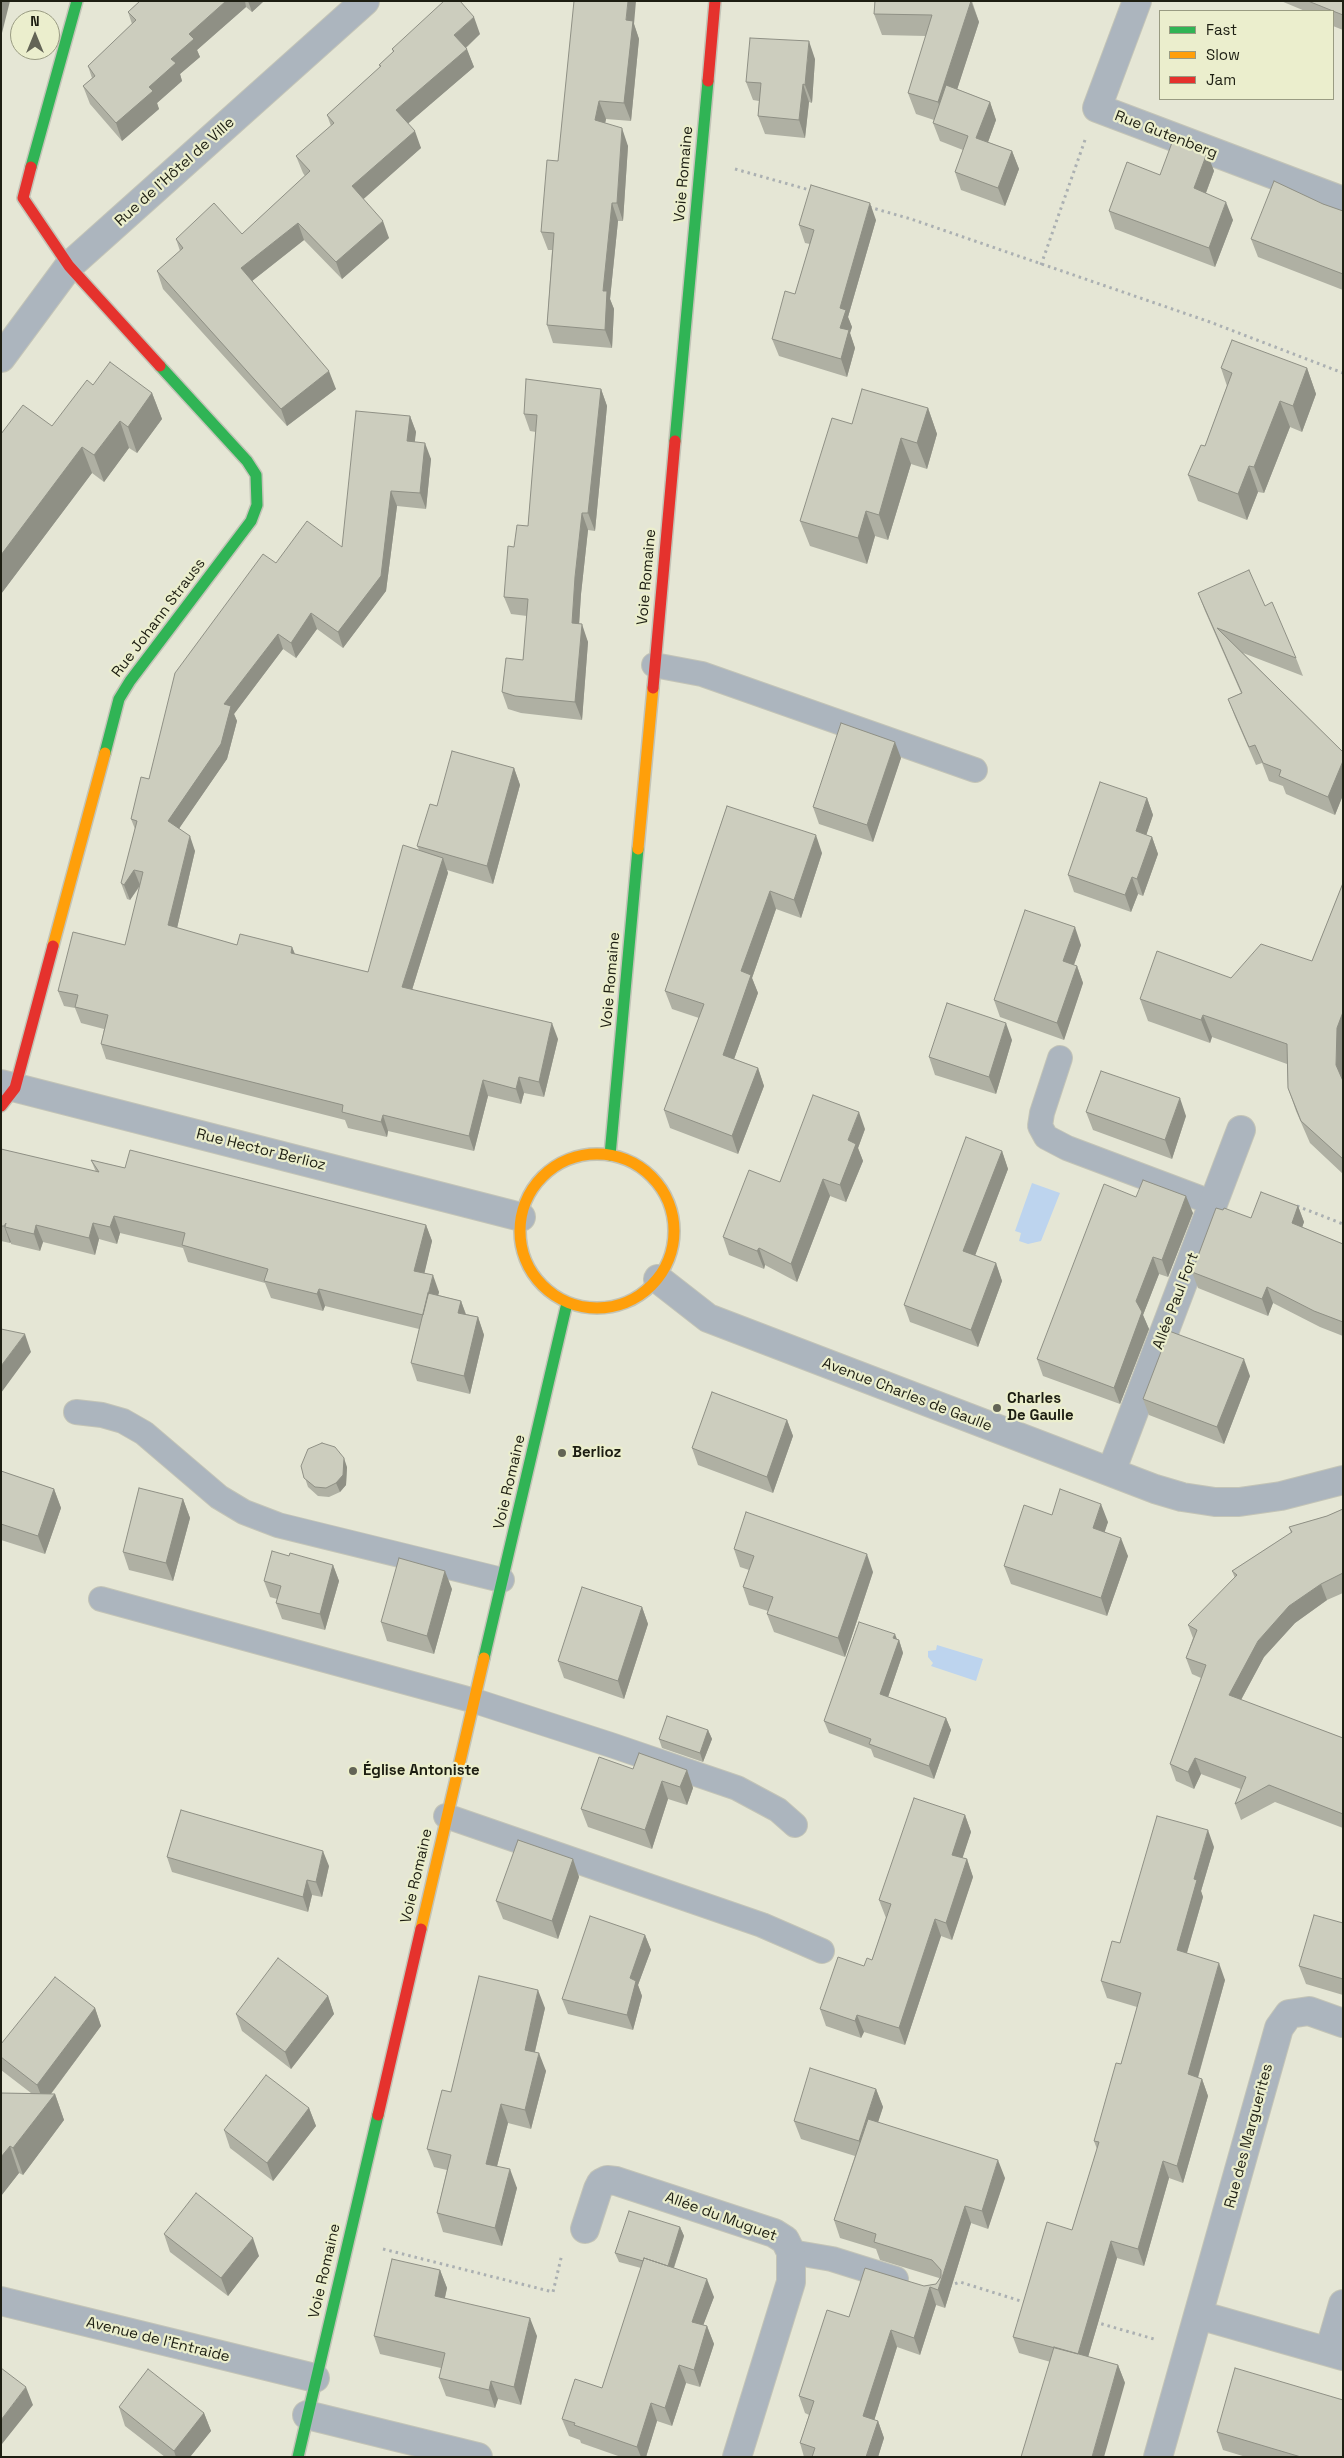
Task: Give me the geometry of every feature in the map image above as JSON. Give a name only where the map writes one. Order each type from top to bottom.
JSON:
[{"type":"street","name":"Rue Johann Strauss","points":[[6,1092],[119,699],[130,680],[251,521],[257,505],[256,475],[247,461],[69,266],[22,198],[77,1]]},
{"type":"street","name":"Rue de l'Hôtel de Ville","points":[[1,358],[69,266],[365,1]]},
{"type":"street","name":"Voie Romaine","points":[[610,1155],[715,1]]},
{"type":"street","name":"Rue Gutenberg","points":[[1137,1],[1097,108],[1343,201]]},
{"type":"street","name":"Rue Hector Berlioz","points":[[6,1092],[521,1217]]},
{"type":"street","name":"Allée Paul Fort","points":[[1111,1472],[1241,1130]]},
{"type":"street","points":[[586,1155],[610,1155],[634,1164],[648,1175],[655,1181],[669,1203],[674,1229],[670,1256],[658,1279],[640,1296],[616,1306],[592,1308],[567,1303],[545,1289],[528,1268],[520,1243],[521,1217],[528,1194],[543,1175],[563,1162],[586,1155]]},
{"type":"street","name":"Avenue Charles de Gaulle","points":[[658,1279],[708,1318],[1155,1489],[1182,1497],[1215,1502],[1239,1502],[1281,1496],[1343,1480]]},
{"type":"street","name":"Voie Romaine","points":[[298,2457],[347,2240],[567,1303]]},
{"type":"street","name":"Rue des Marguerites","points":[[1158,2457],[1279,2028],[1289,2014],[1309,2011],[1343,2023]]},
{"type":"street","name":"Allée du Muguet","points":[[585,2229],[601,2184],[607,2180],[616,2181],[774,2233],[785,2240],[791,2252],[791,2282],[737,2457]]},
{"type":"street","name":"Avenue de l'Entraide","points":[[1,2301],[315,2378]]},
{"type":"street","points":[[1199,2315],[1336,2354],[1343,2304]]},
{"type":"street","points":[[307,2416],[478,2457]]},
{"type":"lane","points":[[654,665],[702,674],[975,770]]},
{"type":"lane","points":[[1060,1058],[1042,1113],[1040,1126],[1046,1137],[1067,1148],[1213,1203]]},
{"type":"lane","points":[[76,1412],[102,1415],[130,1425],[150,1438],[219,1497],[244,1512],[278,1525],[502,1580]]},
{"type":"lane","points":[[101,1599],[475,1701],[737,1788],[778,1810],[795,1825]]},
{"type":"lane","points":[[446,1816],[762,1925],[822,1951]]},
{"type":"lane","points":[[791,2252],[832,2259],[934,2291]]},
{"type":"path","points":[[1041,265],[1097,108]]},
{"type":"path","points":[[700,159],[815,192]]},
{"type":"path","points":[[863,206],[910,219],[1210,322],[1343,373]]},
{"type":"path","points":[[1287,1203],[1343,1224]]},
{"type":"path","points":[[347,2240],[553,2292],[564,2246],[585,2229]]},
{"type":"path","points":[[934,2291],[960,2282],[1036,2305]]},
{"type":"path","points":[[1090,2321],[1188,2349]]},
{"type":"water","points":[[1032,1183],[1060,1193],[1041,1241],[1028,1244],[1019,1241],[1021,1233],[1015,1231]]},
{"type":"water","points":[[937,1645],[983,1659],[976,1681],[931,1666],[933,1663],[928,1657],[928,1651],[936,1650]]},
{"type":"building","points":[[140,1],[226,1],[189,34],[194,39],[171,59],[176,63],[149,87],[153,91],[116,123],[83,86],[95,76],[88,66],[136,20],[128,12]]},
{"type":"building","points":[[444,1],[460,1],[474,17],[454,35],[467,49],[396,110],[415,131],[352,186],[383,221],[336,262],[298,223],[241,268],[329,371],[281,409],[157,271],[183,248],[176,239],[214,203],[242,234],[310,171],[296,156],[334,123],[327,115],[381,66],[379,65],[394,51],[392,49]]},
{"type":"building","points":[[574,1],[628,1],[626,20],[633,21],[624,103],[599,101],[595,120],[622,128],[617,203],[612,203],[603,291],[607,291],[605,330],[547,325],[554,233],[541,232],[547,160],[558,161]]},
{"type":"building","points":[[875,1],[971,1],[938,102],[908,93],[932,15],[874,14]]},
{"type":"building","points":[[1308,1],[1343,1],[1343,15]]},
{"type":"building","points":[[750,38],[809,41],[805,85],[803,84],[799,120],[758,116],[761,83],[746,82]]},
{"type":"building","points":[[946,85],[990,102],[976,138],[1012,151],[998,188],[955,172],[968,136],[933,123]]},
{"type":"building","points":[[1173,140],[1207,153],[1194,188],[1226,202],[1209,248],[1109,211],[1127,162],[1160,175]]},
{"type":"building","points":[[1274,181],[1323,204],[1343,211],[1343,274],[1251,239]]},
{"type":"building","points":[[811,185],[870,203],[840,308],[846,310],[840,328],[849,330],[841,359],[772,339],[785,291],[795,294],[814,230],[799,225]]},
{"type":"building","points":[[1232,340],[1307,368],[1293,406],[1280,401],[1254,467],[1249,466],[1238,494],[1188,475],[1201,445],[1205,446],[1232,373],[1221,368]]},
{"type":"building","points":[[110,362],[152,393],[128,427],[120,421],[94,455],[82,447],[1,555],[1,434],[23,405],[52,426],[87,380],[93,385]]},
{"type":"building","points":[[526,379],[601,389],[588,513],[582,513],[575,577],[572,623],[582,624],[575,702],[515,696],[502,692],[506,658],[523,660],[528,599],[504,597],[508,546],[514,547],[517,525],[528,526],[537,415],[524,414]]},
{"type":"building","points":[[862,389],[928,408],[917,443],[901,438],[879,515],[866,511],[858,538],[800,521],[832,418],[852,424]]},
{"type":"building","points":[[356,411],[410,416],[407,441],[425,443],[420,493],[391,491],[381,576],[338,632],[311,613],[291,643],[278,634],[224,704],[231,706],[221,744],[168,821],[190,836],[168,925],[237,945],[240,934],[292,947],[291,953],[368,972],[403,845],[443,858],[402,987],[552,1023],[539,1082],[519,1077],[516,1089],[483,1080],[469,1136],[383,1115],[381,1122],[342,1112],[343,1105],[101,1044],[108,1015],[75,1007],[78,995],[58,991],[73,932],[125,945],[143,872],[134,870],[124,885],[121,883],[137,821],[131,819],[141,777],[149,779],[175,673],[263,554],[276,563],[307,521],[342,547]]},
{"type":"building","points":[[1249,570],[1265,606],[1272,602],[1296,658],[1217,628],[1343,752],[1343,761],[1328,797],[1279,776],[1281,770],[1263,763],[1255,745],[1249,747],[1228,699],[1242,693],[1198,593]]},
{"type":"building","points":[[841,723],[895,742],[867,825],[813,807]]},
{"type":"building","points":[[452,751],[514,768],[487,866],[417,846],[430,804],[437,806]]},
{"type":"building","points":[[1100,782],[1147,798],[1136,831],[1152,837],[1137,879],[1132,877],[1125,895],[1068,875]]},
{"type":"building","points":[[727,806],[816,835],[794,900],[770,891],[741,971],[751,975],[723,1055],[758,1068],[732,1136],[664,1110],[704,1004],[665,991]]},
{"type":"building","points":[[1343,883],[1343,1012],[1337,1028],[1336,1065],[1343,1081],[1343,1159],[1301,1121],[1288,1088],[1287,1044],[1203,1015],[1201,1020],[1140,999],[1157,951],[1231,978],[1261,944],[1312,961]]},
{"type":"building","points":[[1025,910],[1075,927],[1063,961],[1077,966],[1057,1023],[994,1000]]},
{"type":"building","points":[[947,1003],[1006,1023],[989,1077],[929,1057]]},
{"type":"building","points":[[1101,1071],[1180,1098],[1165,1140],[1086,1112]]},
{"type":"building","points":[[813,1095],[859,1112],[848,1140],[856,1144],[840,1185],[823,1179],[791,1264],[759,1248],[757,1251],[723,1237],[749,1170],[780,1182]]},
{"type":"building","points":[[966,1137],[1002,1151],[963,1251],[996,1263],[971,1330],[904,1305]]},
{"type":"building","points":[[1,1149],[99,1172],[91,1160],[125,1168],[130,1150],[426,1225],[414,1271],[433,1275],[423,1315],[319,1289],[317,1294],[264,1281],[268,1269],[182,1245],[185,1233],[114,1216],[110,1227],[93,1223],[89,1238],[36,1225],[34,1234],[5,1227],[6,1223],[4,1226],[1,1226]]},
{"type":"building","points":[[1143,1180],[1186,1196],[1162,1260],[1153,1257],[1136,1301],[1142,1312],[1114,1388],[1037,1359],[1104,1184],[1136,1197]]},
{"type":"building","points":[[1261,1192],[1298,1206],[1292,1223],[1343,1244],[1343,1322],[1314,1311],[1267,1287],[1262,1299],[1192,1272],[1216,1208],[1223,1210],[1224,1208],[1251,1218]]},
{"type":"building","points":[[428,1293],[461,1301],[458,1313],[478,1317],[464,1376],[411,1363]]},
{"type":"building","points":[[1,1329],[25,1334],[1,1366]]},
{"type":"building","points":[[1169,1331],[1244,1359],[1217,1427],[1143,1399]]},
{"type":"building","points":[[712,1392],[787,1420],[767,1477],[692,1448]]},
{"type":"building","points":[[322,1443],[335,1447],[344,1458],[343,1475],[336,1483],[326,1488],[315,1487],[304,1478],[301,1466],[308,1449]]},
{"type":"building","points":[[1,1471],[54,1489],[38,1536],[1,1524]]},
{"type":"building","points":[[139,1488],[183,1499],[166,1563],[123,1552]]},
{"type":"building","points":[[1060,1489],[1101,1504],[1093,1528],[1121,1538],[1101,1598],[1004,1566],[1024,1505],[1052,1515]]},
{"type":"building","points":[[1343,1509],[1343,1573],[1321,1584],[1289,1606],[1258,1641],[1229,1695],[1343,1738],[1343,1814],[1269,1785],[1235,1804],[1246,1777],[1195,1758],[1188,1772],[1170,1764],[1206,1665],[1186,1658],[1197,1630],[1188,1625],[1237,1575],[1232,1571],[1292,1532],[1289,1527],[1327,1516]]},
{"type":"building","points":[[746,1512],[867,1554],[838,1638],[767,1614],[773,1597],[743,1587],[754,1556],[734,1549]]},
{"type":"building","points":[[272,1551],[289,1556],[290,1553],[333,1565],[320,1614],[276,1603],[281,1586],[264,1581]]},
{"type":"building","points":[[399,1558],[445,1571],[427,1636],[381,1622]]},
{"type":"building","points":[[582,1587],[642,1607],[618,1681],[558,1661]]},
{"type":"building","points":[[859,1622],[895,1634],[893,1638],[899,1640],[880,1694],[946,1718],[929,1766],[869,1744],[871,1739],[824,1721]]},
{"type":"building","points":[[667,1716],[708,1730],[700,1753],[659,1739]]},
{"type":"building","points":[[639,1753],[687,1770],[680,1787],[662,1781],[645,1830],[581,1809],[599,1757],[633,1769]]},
{"type":"building","points":[[914,1798],[965,1815],[952,1855],[967,1859],[946,1923],[935,1919],[899,2028],[857,2015],[855,2021],[820,2009],[838,1957],[864,1966],[867,1958],[872,1960],[891,1904],[879,1900]]},
{"type":"building","points":[[181,1810],[323,1851],[316,1882],[307,1880],[303,1897],[167,1857]]},
{"type":"building","points":[[1157,1816],[1208,1830],[1194,1879],[1197,1880],[1177,1950],[1219,1963],[1188,2074],[1202,2079],[1177,2166],[1163,2161],[1138,2249],[1111,2241],[1078,2354],[1013,2337],[1047,2222],[1072,2230],[1099,2142],[1094,2141],[1116,2063],[1121,2064],[1141,1993],[1101,1981],[1112,1941],[1120,1943]]},
{"type":"building","points":[[518,1840],[573,1859],[552,1921],[496,1901]]},
{"type":"building","points":[[1314,1915],[1343,1923],[1343,1979],[1299,1966]]},
{"type":"building","points":[[590,1916],[645,1935],[630,1978],[636,1981],[627,2015],[562,1999]]},
{"type":"building","points":[[278,1958],[328,1996],[285,2052],[236,2014]]},
{"type":"building","points":[[479,1976],[538,1990],[525,2050],[539,2053],[525,2110],[501,2104],[486,2164],[510,2169],[495,2228],[437,2213],[451,2155],[427,2149],[442,2090],[451,2092]]},
{"type":"building","points":[[55,1977],[95,2008],[37,2085],[1,2057],[1,2044]]},
{"type":"building","points":[[810,2068],[876,2089],[859,2141],[794,2121]]},
{"type":"building","points":[[266,2075],[309,2108],[267,2163],[224,2130]]},
{"type":"building","points":[[1,2093],[55,2094],[13,2148],[10,2146],[1,2157]]},
{"type":"building","points":[[868,2119],[998,2160],[982,2211],[965,2206],[938,2290],[930,2287],[914,2338],[891,2330],[863,2416],[878,2421],[866,2457],[812,2457],[815,2448],[800,2443],[814,2401],[799,2396],[827,2310],[849,2317],[865,2268],[924,2286],[936,2284],[941,2277],[941,2270],[932,2260],[874,2242],[876,2234],[834,2220]]},
{"type":"building","points":[[196,2193],[253,2238],[221,2278],[164,2234]]},
{"type":"building","points":[[629,2211],[680,2227],[668,2266],[644,2258],[643,2261],[615,2253]]},
{"type":"building","points":[[644,2258],[707,2279],[692,2322],[707,2326],[694,2370],[679,2365],[665,2408],[651,2403],[637,2447],[562,2419],[575,2379],[602,2388]]},
{"type":"building","points":[[392,2259],[440,2270],[435,2296],[530,2318],[514,2387],[491,2381],[489,2390],[439,2378],[445,2353],[374,2336]]},
{"type":"building","points":[[1054,2347],[1118,2365],[1092,2457],[1021,2457]]},
{"type":"building","points":[[1,2368],[26,2387],[1,2420]]},
{"type":"building","points":[[1235,2368],[1343,2400],[1343,2457],[1301,2457],[1217,2432]]},
{"type":"building","points":[[148,2369],[204,2413],[174,2451],[119,2407]]},
{"type":"traffic: fast","points":[[31,167],[77,1]]},
{"type":"traffic: fast","points":[[675,441],[708,81]]},
{"type":"traffic: fast","points":[[105,753],[119,699],[130,681],[251,521],[257,505],[256,475],[247,461],[160,366]]},
{"type":"traffic: fast","points":[[610,1155],[638,849]]},
{"type":"traffic: fast","points":[[484,1658],[567,1303]]},
{"type":"traffic: fast","points":[[298,2457],[378,2115]]},
{"type":"traffic: slow","points":[[638,849],[653,688]]},
{"type":"traffic: slow","points":[[53,946],[105,753]]},
{"type":"traffic: slow","points":[[597,1154],[626,1160],[640,1167],[651,1177],[661,1188],[668,1202],[674,1231],[668,1260],[661,1274],[651,1285],[640,1295],[626,1302],[597,1308],[568,1302],[554,1295],[543,1285],[533,1274],[526,1260],[520,1231],[526,1202],[533,1188],[543,1177],[554,1167],[568,1160],[597,1154]]},
{"type":"traffic: slow","points":[[421,1929],[484,1658]]},
{"type":"traffic: jam","points":[[708,81],[715,1]]},
{"type":"traffic: jam","points":[[31,167],[23,198],[69,266],[160,366]]},
{"type":"traffic: jam","points":[[653,688],[675,441]]},
{"type":"traffic: jam","points":[[1,1106],[15,1088],[53,946]]},
{"type":"traffic: jam","points":[[378,2115],[421,1929]]},
{"type":"place","name":"Charles De Gaulle","points":[[997,1408]]},
{"type":"place","name":"Berlioz","points":[[562,1453]]},
{"type":"place","name":"Église Antoniste","points":[[353,1771]]}]
